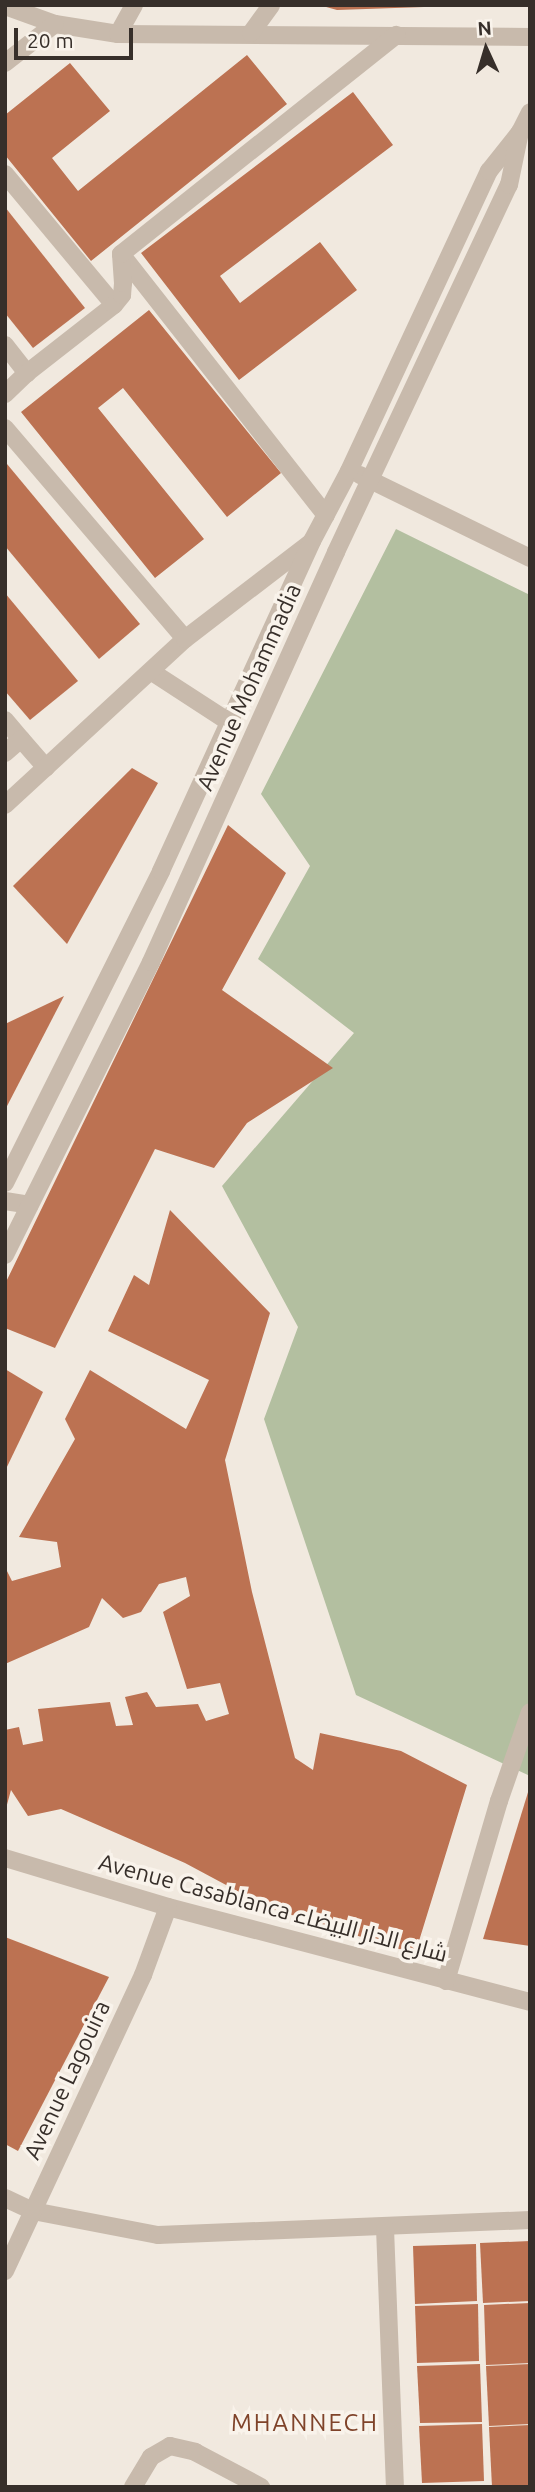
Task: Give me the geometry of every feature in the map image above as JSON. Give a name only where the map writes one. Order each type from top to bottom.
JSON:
[{"type":"street","points":[[118,34],[134,5]]},
{"type":"street","points":[[251,33],[271,5]]},
{"type":"street","points":[[5,6],[55,23],[118,34],[530,37]]},
{"type":"street","points":[[5,63],[55,23]]},
{"type":"street","points":[[121,254],[397,35]]},
{"type":"street","name":"Avenue Mohammadia","points":[[5,1183],[161,871],[312,541],[349,471],[489,171],[520,132],[530,112]]},
{"type":"street","name":"Avenue Mohammadia","points":[[5,1255],[150,962],[336,552],[509,185],[520,132]]},
{"type":"street","points":[[5,174],[114,305]]},
{"type":"street","points":[[5,394],[27,373],[114,305],[122,295],[121,254]]},
{"type":"street","points":[[121,254],[326,515]]},
{"type":"street","points":[[5,345],[27,373]]},
{"type":"street","points":[[5,428],[185,639]]},
{"type":"street","points":[[349,471],[530,558]]},
{"type":"street","points":[[5,805],[185,639],[312,541],[336,552]]},
{"type":"street","points":[[152,672],[229,722]]},
{"type":"street","points":[[5,720],[46,768]]},
{"type":"street","points":[[5,753],[21,739]]},
{"type":"street","points":[[5,1201],[30,1205]]},
{"type":"street","points":[[446,1981],[499,1801],[530,1712]]},
{"type":"street","name":"Avenue Casablanca شارع الدار البيضاء","points":[[5,1858],[167,1908],[530,2002]]},
{"type":"street","name":"Avenue Lagouira","points":[[5,2271],[143,1975],[167,1908]]},
{"type":"street","points":[[5,2198],[33,2211],[158,2235],[385,2228],[530,2220]]},
{"type":"street","points":[[385,2228],[395,2487]]},
{"type":"street","points":[[133,2487],[151,2457],[170,2446],[195,2452],[261,2487]]},
{"type":"green space","points":[[396,529],[530,595],[530,1776],[356,1695],[264,1419],[298,1327],[222,1186],[354,1033],[258,959],[310,866],[261,794]]},
{"type":"building","points":[[319,5],[424,5],[424,7],[337,10]]},
{"type":"building","points":[[247,55],[287,104],[91,261],[5,155],[5,115],[70,63],[110,111],[52,158],[78,191]]},
{"type":"building","points":[[353,92],[393,145],[220,276],[240,303],[320,242],[357,290],[239,380],[141,253]]},
{"type":"building","points":[[5,207],[85,308],[33,348],[5,313]]},
{"type":"building","points":[[149,310],[281,473],[227,517],[123,388],[98,408],[204,539],[155,578],[21,412]]},
{"type":"building","points":[[7,464],[140,624],[99,659],[5,546]]},
{"type":"building","points":[[5,593],[78,681],[30,720],[5,691]]},
{"type":"building","points":[[132,768],[158,783],[67,944],[13,886]]},
{"type":"building","points":[[228,825],[286,873],[222,990],[333,1068],[247,1123],[214,1168],[155,1149],[55,1348],[5,1328],[5,1284]]},
{"type":"building","points":[[64,996],[5,1110],[5,1024]]},
{"type":"building","points":[[170,1210],[270,1313],[225,1460],[252,1592],[295,1758],[313,1770],[320,1733],[401,1751],[467,1785],[415,1954],[267,1907],[185,1863],[61,1809],[28,1816],[11,1790],[5,1812],[5,1730],[19,1727],[23,1745],[43,1741],[38,1709],[110,1702],[116,1726],[133,1725],[125,1697],[147,1692],[156,1707],[198,1704],[206,1721],[229,1714],[220,1683],[187,1689],[163,1612],[190,1596],[186,1577],[159,1584],[141,1612],[123,1618],[102,1598],[89,1627],[5,1664],[5,1567],[12,1581],[61,1567],[57,1542],[19,1537],[75,1439],[65,1419],[90,1370],[186,1429],[209,1380],[108,1331],[134,1275],[149,1285]]},
{"type":"building","points":[[5,1369],[43,1392],[5,1471]]},
{"type":"building","points":[[530,1790],[530,1946],[483,1939]]},
{"type":"building","points":[[5,1937],[109,1977],[18,2151],[5,2144]]},
{"type":"building","points":[[530,2241],[530,2301],[483,2303],[480,2243]]},
{"type":"building","points":[[476,2244],[477,2301],[415,2304],[413,2246]]},
{"type":"building","points":[[530,2303],[530,2363],[486,2365],[484,2305]]},
{"type":"building","points":[[478,2304],[479,2361],[417,2363],[415,2306]]},
{"type":"building","points":[[480,2364],[482,2422],[420,2423],[417,2366]]},
{"type":"building","points":[[530,2364],[530,2424],[489,2426],[486,2366]]},
{"type":"building","points":[[482,2424],[484,2481],[422,2483],[419,2426]]},
{"type":"building","points":[[530,2425],[530,2485],[492,2487],[489,2427]]},
{"type":"district","name":"MHANNECH","points":[[305,2423]]}]
